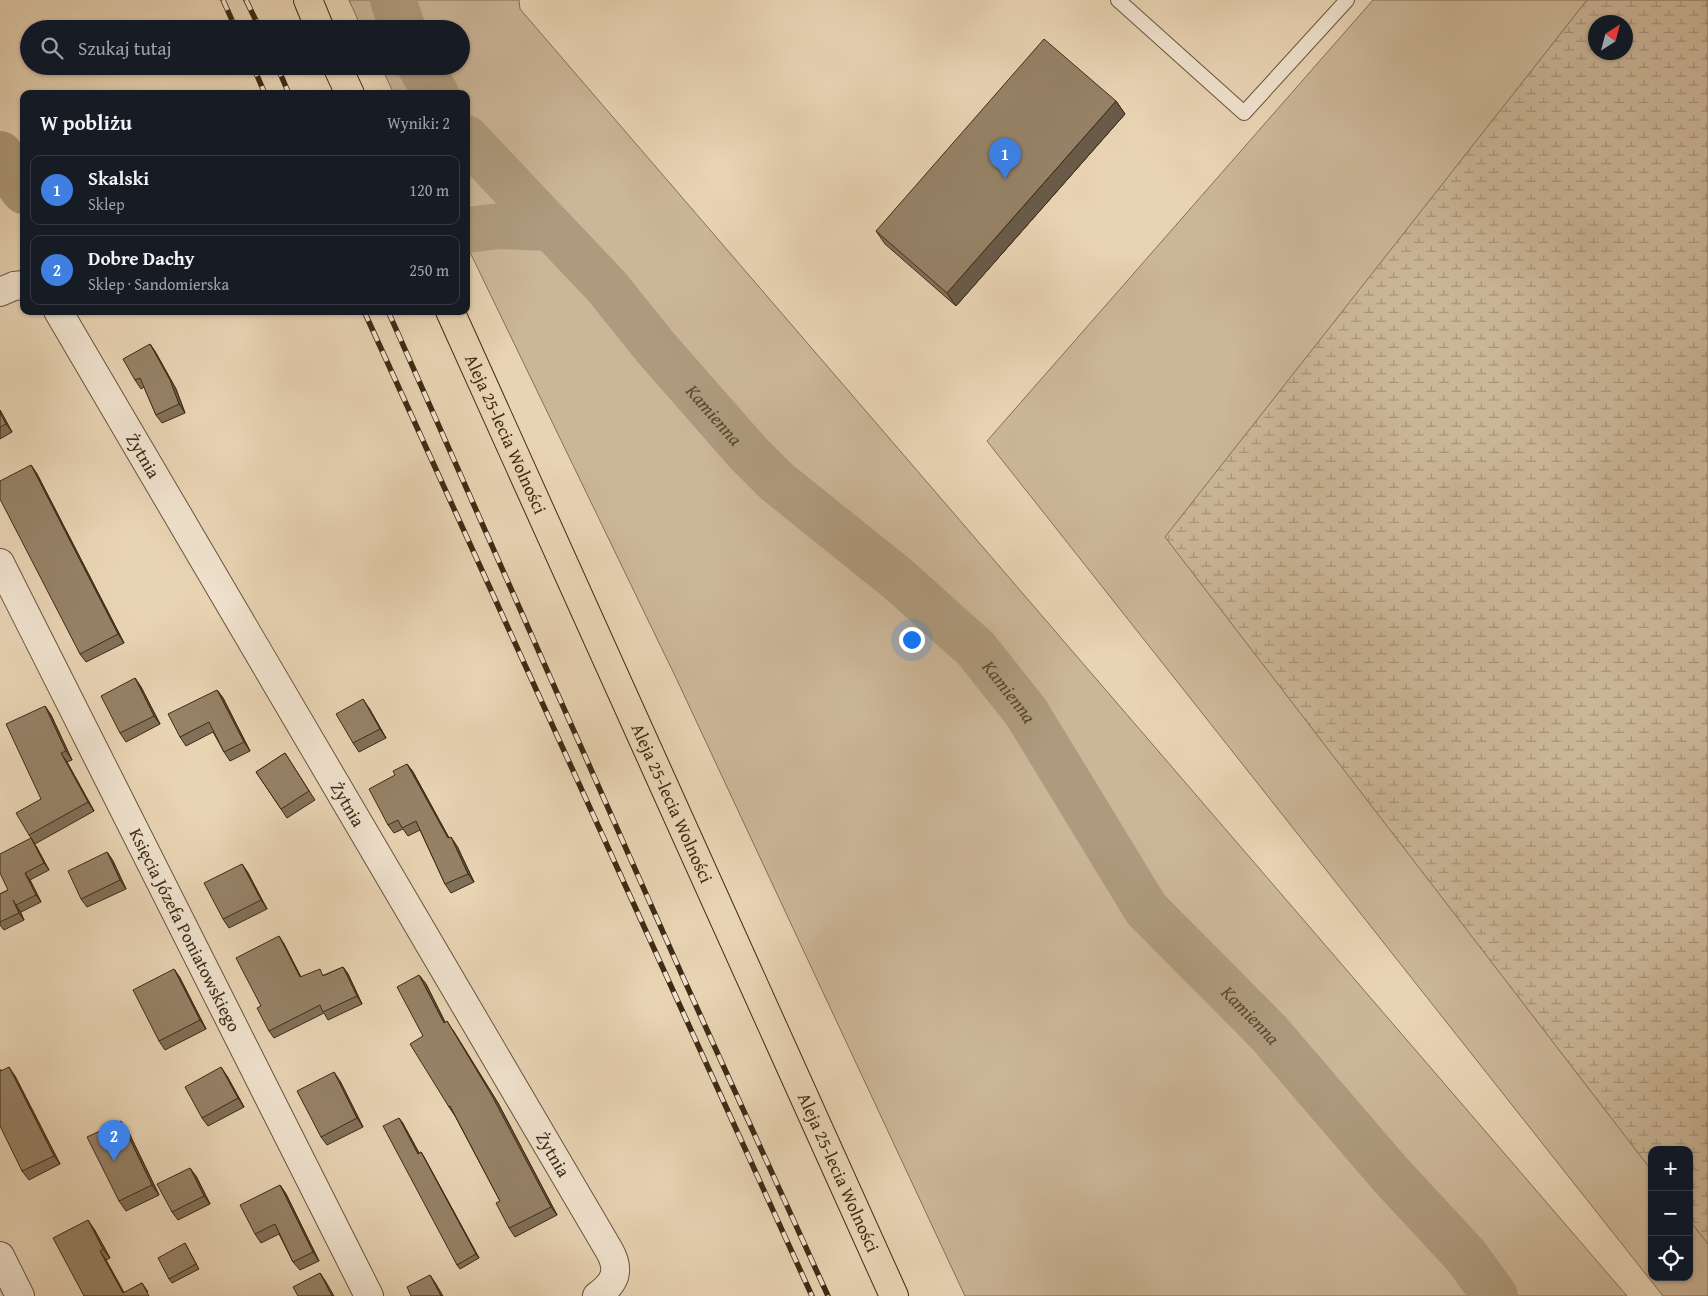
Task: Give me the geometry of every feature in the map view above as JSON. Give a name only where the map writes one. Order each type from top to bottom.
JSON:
[{"type":"main road","points":[[308,0],[316,20]]},
{"type":"main road","points":[[341,75],[348,90]]},
{"type":"main road","name":"Aleja 25-lecia Wolności","points":[[452,315],[894,1296]]},
{"type":"street","points":[[0,292],[20,285]]},
{"type":"street","name":"Żytnia","points":[[60,315],[612,1255],[615,1277],[607,1289],[597,1296]]},
{"type":"street","name":"Księcia Józefa Poniatowskiego","points":[[0,564],[370,1296]]},
{"type":"street","points":[[0,1256],[20,1296]]},
{"type":"lane","points":[[1118,0],[1244,113],[1347,0]]},
{"type":"green space","points":[[349,0],[519,0],[520,9],[1627,1296],[965,1296],[677,680],[470,252],[470,90],[392,90],[385,75],[470,75],[470,20],[358,20]]},
{"type":"green space","points":[[1373,0],[1708,0],[1708,1296],[1663,1296],[1651,1281],[1693,1281],[1693,1146],[1648,1146],[1648,1277],[987,441]]},
{"type":"green space","points":[[1587,0],[1708,0],[1708,1244],[1693,1225],[1693,1146],[1648,1146],[1648,1166],[1165,537]]},
{"type":"building","points":[[1044,39],[1116,101],[947,293],[876,231]]},
{"type":"building","points":[[150,344],[170,380],[179,404],[156,415],[140,378],[135,380],[123,359]]},
{"type":"building","points":[[0,413],[6,424],[0,427]]},
{"type":"building","points":[[31,465],[118,634],[80,654],[0,499],[0,481]]},
{"type":"building","points":[[135,678],[154,716],[120,733],[101,696]]},
{"type":"building","points":[[217,690],[244,742],[224,752],[209,722],[180,737],[168,714]]},
{"type":"building","points":[[363,699],[380,729],[353,743],[336,714]]},
{"type":"building","points":[[45,706],[66,751],[61,753],[88,802],[29,835],[16,813],[41,799],[6,724]]},
{"type":"building","points":[[285,753],[309,791],[281,809],[256,772]]},
{"type":"building","points":[[407,764],[448,838],[451,837],[468,874],[445,884],[416,821],[402,828],[398,820],[388,825],[369,789],[395,775],[393,771]]},
{"type":"building","points":[[31,838],[44,863],[25,873],[36,895],[16,905],[13,900],[19,913],[0,922],[0,894],[8,890],[0,873],[0,854]]},
{"type":"building","points":[[107,852],[120,880],[81,899],[68,871]]},
{"type":"building","points":[[242,864],[261,900],[223,919],[204,883]]},
{"type":"building","points":[[279,936],[300,977],[320,969],[323,976],[343,967],[357,996],[323,1012],[320,1005],[269,1031],[257,1008],[261,1006],[236,958]]},
{"type":"building","points":[[174,969],[200,1020],[159,1041],[133,990]]},
{"type":"building","points":[[419,975],[444,1023],[447,1021],[491,1094],[551,1207],[509,1228],[496,1203],[500,1201],[450,1106],[410,1044],[423,1036],[397,987]]},
{"type":"building","points":[[9,1067],[54,1156],[22,1171],[0,1126],[0,1069],[1,1071]]},
{"type":"building","points":[[221,1067],[238,1098],[202,1118],[185,1087]]},
{"type":"building","points":[[334,1072],[357,1118],[321,1137],[297,1091]]},
{"type":"building","points":[[399,1118],[418,1154],[421,1152],[476,1254],[457,1265],[383,1126]]},
{"type":"building","points":[[121,1121],[152,1185],[119,1201],[87,1137]]},
{"type":"building","points":[[190,1168],[204,1196],[172,1212],[157,1184]]},
{"type":"building","points":[[280,1185],[313,1252],[293,1262],[275,1224],[255,1234],[240,1205]]},
{"type":"building","points":[[88,1220],[103,1249],[100,1251],[123,1293],[142,1283],[149,1296],[84,1296],[53,1238]]},
{"type":"building","points":[[185,1243],[196,1264],[169,1279],[158,1258]]},
{"type":"building","points":[[320,1273],[332,1296],[298,1296],[293,1287]]},
{"type":"building","points":[[430,1275],[441,1296],[411,1296],[407,1287]]},
{"type":"waterway","name":"Kamienna","points":[[393,0],[400,20]]},
{"type":"waterway","name":"Kamienna","points":[[425,75],[434,90]]},
{"type":"waterway","name":"Kamienna","points":[[470,142],[607,287],[656,348],[748,453],[776,481],[898,579],[976,649],[1026,712],[1146,909],[1269,1033],[1390,1174],[1466,1256],[1495,1296]]},
{"type":"waterway","points":[[0,154],[8,170],[20,186]]},
{"type":"waterway","points":[[470,230],[500,226],[550,228]]},
{"type":"railway","points":[[223,0],[232,20]]},
{"type":"railway","points":[[246,0],[256,20]]},
{"type":"railway","points":[[257,75],[263,90]]},
{"type":"railway","points":[[281,75],[287,90]]},
{"type":"railway","points":[[366,315],[812,1296]]},
{"type":"railway","points":[[390,315],[682,975],[828,1296]]},
{"type":"place","name":"Skalski","points":[[1005,179]]},
{"type":"place","name":"Dobre Dachy","points":[[114,1161]]}]
